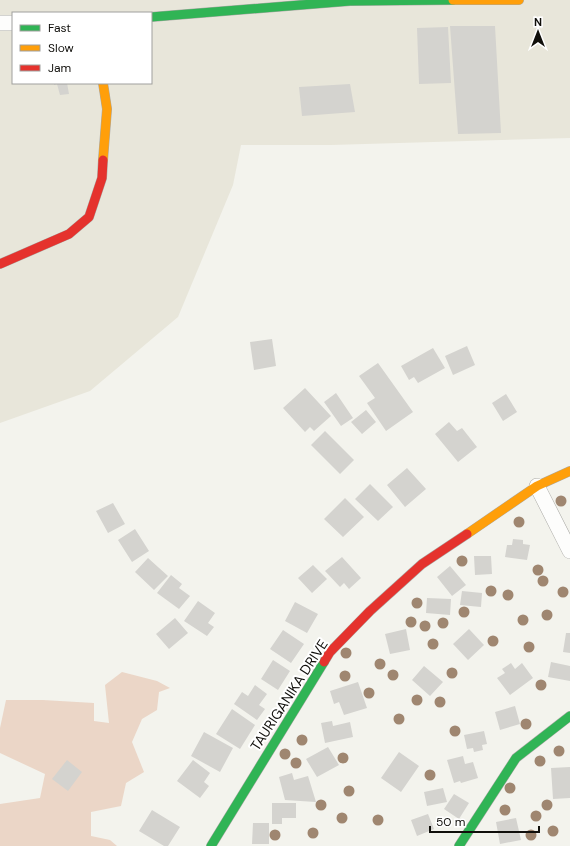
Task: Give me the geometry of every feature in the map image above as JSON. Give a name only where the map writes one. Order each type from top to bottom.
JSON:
[{"type":"street","points":[[152,17],[350,1],[520,0]]},
{"type":"street","points":[[0,23],[12,23]]},
{"type":"street","points":[[0,264],[69,234],[89,217],[102,178],[107,109],[103,84]]},
{"type":"street","name":"TAURIGANIKA DRIVE","points":[[211,846],[330,652],[370,611],[422,564],[536,486],[570,471]]},
{"type":"street","points":[[536,486],[570,551]]},
{"type":"street","points":[[460,846],[516,758],[570,716]]},
{"type":"shaded area","points":[[0,0],[570,0],[570,138],[331,145],[241,145],[233,185],[178,317],[90,391],[0,423]]},
{"type":"shaded area","points":[[122,672],[157,681],[170,688],[159,692],[157,710],[142,719],[132,742],[144,772],[126,783],[121,806],[91,812],[91,836],[110,840],[117,846],[0,846],[0,804],[40,798],[45,774],[0,753],[0,728],[6,700],[43,700],[94,703],[94,721],[109,723],[105,685]]},
{"type":"building","points":[[450,26],[495,26],[501,133],[458,134]]},
{"type":"building","points":[[448,27],[451,83],[419,84],[417,28]]},
{"type":"building","points":[[57,84],[67,84],[69,94],[60,95]]},
{"type":"building","points":[[350,84],[355,112],[302,116],[299,87]]},
{"type":"building","points":[[272,339],[276,366],[254,370],[250,342]]},
{"type":"building","points":[[467,346],[475,365],[453,375],[445,356]]},
{"type":"building","points":[[433,348],[445,368],[418,383],[414,377],[409,380],[401,366]]},
{"type":"building","points":[[378,363],[413,412],[386,431],[367,403],[375,398],[359,376]]},
{"type":"building","points":[[305,388],[331,416],[314,431],[310,427],[305,432],[283,408]]},
{"type":"building","points":[[336,393],[353,418],[341,426],[324,402]]},
{"type":"building","points":[[506,394],[517,412],[503,421],[492,403]]},
{"type":"building","points":[[366,410],[376,422],[362,434],[351,422]]},
{"type":"building","points":[[449,422],[457,431],[462,428],[477,447],[458,462],[435,434]]},
{"type":"building","points":[[325,431],[354,460],[340,474],[311,445]]},
{"type":"building","points":[[407,468],[426,489],[405,507],[387,485]]},
{"type":"building","points":[[370,484],[393,507],[378,521],[355,499]]},
{"type":"building","points":[[345,498],[364,517],[343,537],[324,519]]},
{"type":"building","points":[[113,503],[125,524],[108,533],[96,511]]},
{"type":"building","points":[[135,529],[149,551],[132,562],[118,540]]},
{"type":"building","points":[[513,539],[523,540],[523,544],[530,545],[527,560],[505,557],[507,545],[512,545]]},
{"type":"building","points":[[474,556],[491,556],[492,574],[475,575]]},
{"type":"building","points":[[342,557],[361,578],[349,589],[344,583],[340,587],[325,571]]},
{"type":"building","points":[[148,558],[168,576],[154,590],[135,572]]},
{"type":"building","points":[[313,565],[327,579],[312,593],[298,578]]},
{"type":"building","points":[[450,566],[466,585],[452,596],[437,577]]},
{"type":"building","points":[[171,575],[182,584],[179,588],[190,596],[179,609],[157,593]]},
{"type":"building","points":[[462,591],[482,593],[481,607],[460,605]]},
{"type":"building","points":[[427,598],[451,599],[450,615],[426,613]]},
{"type":"building","points":[[198,601],[215,613],[208,623],[214,627],[207,636],[184,621]]},
{"type":"building","points":[[295,602],[318,614],[307,633],[285,621]]},
{"type":"building","points":[[175,618],[188,633],[169,649],[156,634]]},
{"type":"building","points":[[406,629],[410,650],[390,654],[385,634]]},
{"type":"building","points":[[469,629],[484,645],[468,660],[453,644]]},
{"type":"building","points":[[283,630],[304,644],[291,663],[270,649]]},
{"type":"building","points":[[566,633],[570,633],[570,653],[563,652]]},
{"type":"building","points":[[273,660],[290,671],[278,690],[261,679]]},
{"type":"building","points":[[551,662],[570,666],[570,681],[548,677]]},
{"type":"building","points":[[511,663],[515,669],[522,663],[533,678],[510,695],[497,678],[505,673],[502,669]]},
{"type":"building","points":[[424,666],[443,682],[430,696],[412,680]]},
{"type":"building","points":[[358,682],[367,708],[344,715],[339,702],[334,704],[330,691]]},
{"type":"building","points":[[255,685],[267,694],[259,705],[265,709],[257,720],[234,704],[242,692],[248,696]]},
{"type":"building","points":[[515,706],[520,724],[500,730],[495,712]]},
{"type":"building","points":[[232,709],[255,725],[240,749],[216,734]]},
{"type":"building","points":[[332,721],[333,726],[350,722],[353,737],[325,743],[321,723]]},
{"type":"building","points":[[484,731],[487,744],[482,745],[483,750],[474,752],[473,748],[467,749],[464,735]]},
{"type":"building","points":[[204,732],[233,748],[220,772],[191,756]]},
{"type":"building","points":[[328,747],[339,765],[317,777],[306,759]]},
{"type":"building","points":[[399,752],[419,766],[401,792],[381,778]]},
{"type":"building","points":[[463,756],[465,764],[473,762],[478,778],[461,783],[460,781],[454,783],[447,760]]},
{"type":"building","points":[[67,760],[82,772],[68,791],[52,779]]},
{"type":"building","points":[[193,760],[210,773],[204,782],[209,786],[200,798],[177,781]]},
{"type":"building","points":[[570,767],[570,798],[553,799],[551,768]]},
{"type":"building","points":[[292,773],[294,780],[308,776],[316,802],[285,800],[279,777]]},
{"type":"building","points":[[443,788],[447,802],[427,806],[424,792]]},
{"type":"building","points":[[454,794],[469,803],[459,819],[444,809]]},
{"type":"building","points":[[272,803],[296,803],[296,818],[282,818],[282,824],[272,824]]},
{"type":"building","points":[[152,810],[180,827],[168,846],[164,846],[139,831]]},
{"type":"building","points":[[428,814],[434,829],[417,836],[411,820]]},
{"type":"building","points":[[516,818],[521,840],[500,844],[496,822]]},
{"type":"building","points":[[253,823],[269,823],[269,844],[252,844]]},
{"type":"traffic: fast","points":[[152,17],[350,1],[453,0]]},
{"type":"traffic: fast","points":[[211,846],[324,662]]},
{"type":"traffic: fast","points":[[459,846],[516,758],[570,716]]},
{"type":"traffic: slow","points":[[453,0],[519,0]]},
{"type":"traffic: slow","points":[[103,84],[107,109],[103,160]]},
{"type":"traffic: slow","points":[[467,534],[537,486],[570,471]]},
{"type":"traffic: jam","points":[[0,264],[69,234],[89,217],[102,178],[103,160]]},
{"type":"traffic: jam","points":[[324,662],[330,652],[370,611],[422,564],[467,534]]}]
